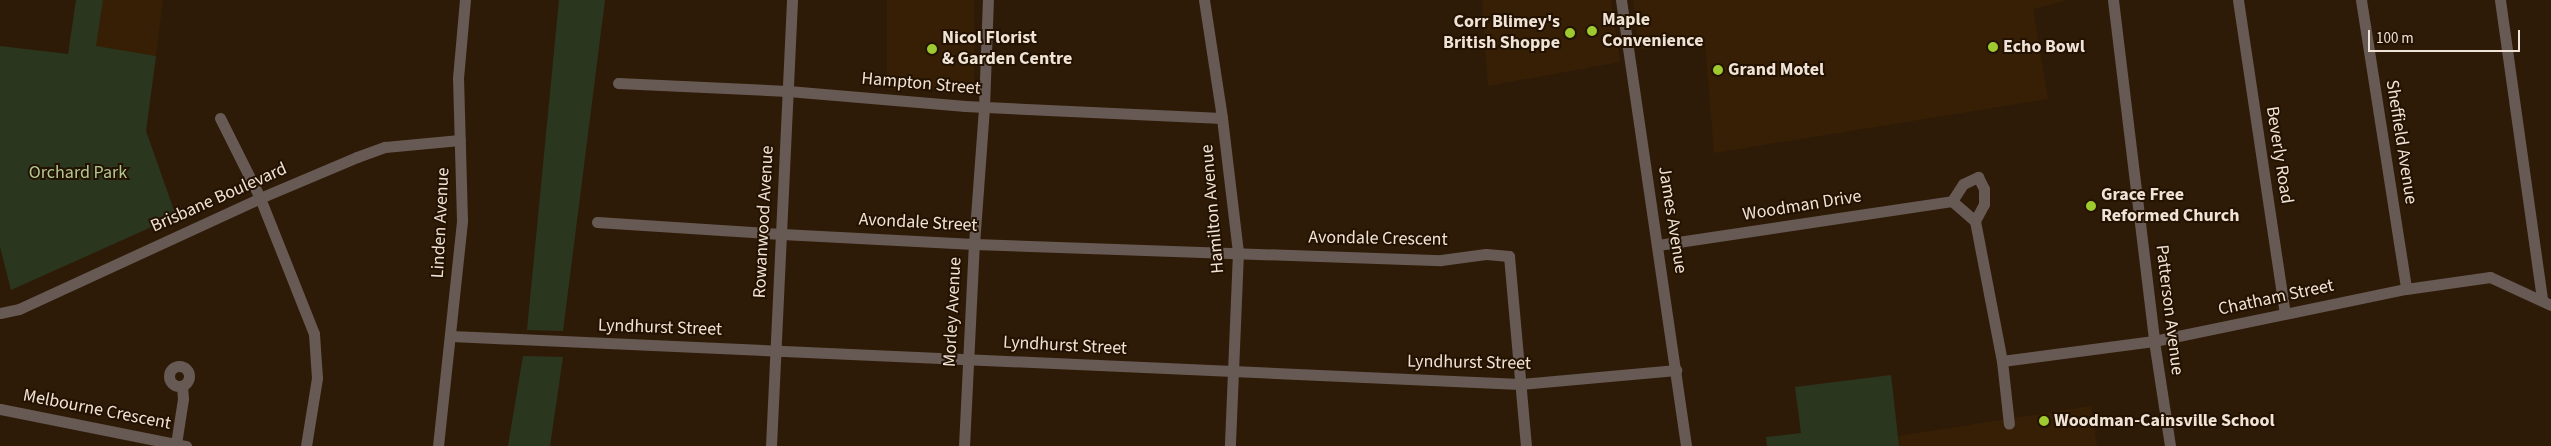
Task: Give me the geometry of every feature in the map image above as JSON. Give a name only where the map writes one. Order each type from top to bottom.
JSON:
[{"type":"street","name":"Linden Avenue","points":[[438,446],[462,220],[458,61],[464,0]]},
{"type":"street","name":"Rowanwood Avenue","points":[[771,446],[792,0]]},
{"type":"street","name":"Morley Avenue","points":[[964,446],[974,244],[984,107],[988,0]]},
{"type":"street","name":"Hamilton Avenue","points":[[1204,0],[1222,118],[1238,252],[1230,446]]},
{"type":"street","name":"James Avenue","points":[[1621,0],[1686,446]]},
{"type":"street","name":"Patterson Avenue","points":[[2113,0],[2154,341],[2170,446]]},
{"type":"street","name":"Beverly Road","points":[[2238,0],[2285,314]]},
{"type":"street","name":"Sheffield Avenue","points":[[2361,0],[2406,289]]},
{"type":"street","points":[[2500,0],[2546,303]]},
{"type":"street","name":"Hampton Street","points":[[618,83],[788,91],[984,107],[1222,118]]},
{"type":"street","points":[[220,118],[260,198],[314,334],[317,358],[316,384],[306,446]]},
{"type":"street","name":"Brisbane Boulevard","points":[[0,313],[19,309],[260,198],[357,157],[385,147],[460,140]]},
{"type":"street","points":[[1975,222],[1984,204],[1984,189],[1978,177],[1964,184],[1952,201],[1975,222],[2002,361],[2009,424]]},
{"type":"street","name":"Woodman Drive","points":[[1658,245],[1952,201]]},
{"type":"street","name":"Avondale Street","points":[[597,222],[974,244],[1238,252]]},
{"type":"street","name":"Avondale Crescent","points":[[1238,252],[1441,260],[1486,254],[1508,256],[1520,384]]},
{"type":"street","name":"Chatham Street","points":[[2002,361],[2154,341],[2406,289],[2490,277],[2546,303]]},
{"type":"street","name":"Lyndhurst Street","points":[[451,336],[1520,384],[1676,370]]},
{"type":"street","points":[[1520,384],[1526,446]]},
{"type":"street","points":[[181,445],[182,386]]},
{"type":"street","name":"Melbourne Crescent","points":[[0,409],[181,445]]},
{"type":"shaded area","points":[[103,0],[163,0],[156,56],[95,47]]},
{"type":"shaded area","name":"Nicol Florist & Garden Centre","points":[[887,0],[974,0],[974,89],[887,89]]},
{"type":"shaded area","points":[[1482,0],[1611,0],[1620,62],[1488,86]]},
{"type":"shaded area","points":[[1633,0],[2065,1],[2033,9],[2048,99],[1714,153],[1705,44],[1639,49]]},
{"type":"shaded area","name":"Woodman-Cainsville School","points":[[2091,406],[2097,446],[1899,446],[1898,436]]},
{"type":"green space","name":"Orchard Park","points":[[76,0],[103,0],[96,46],[156,56],[146,131],[176,216],[11,290],[0,247],[0,46],[68,54]]},
{"type":"green space","points":[[559,0],[605,0],[563,331],[527,330]]},
{"type":"green space","points":[[523,356],[563,357],[550,446],[508,446]]},
{"type":"green space","points":[[1891,375],[1899,446],[1767,446],[1766,437],[1801,433],[1795,387]]},
{"type":"place","name":"Maple Convenience","points":[[1592,31]]},
{"type":"place","name":"Corr Blimey's British Shoppe","points":[[1570,33]]},
{"type":"place","name":"Echo Bowl","points":[[1993,47]]},
{"type":"place","name":"Nicol Florist & Garden Centre","points":[[932,49]]},
{"type":"place","name":"Grand Motel","points":[[1718,70]]},
{"type":"place","name":"Grace Free Reformed Church","points":[[2091,206]]},
{"type":"place","name":"Woodman-Cainsville School","points":[[2044,421]]}]
